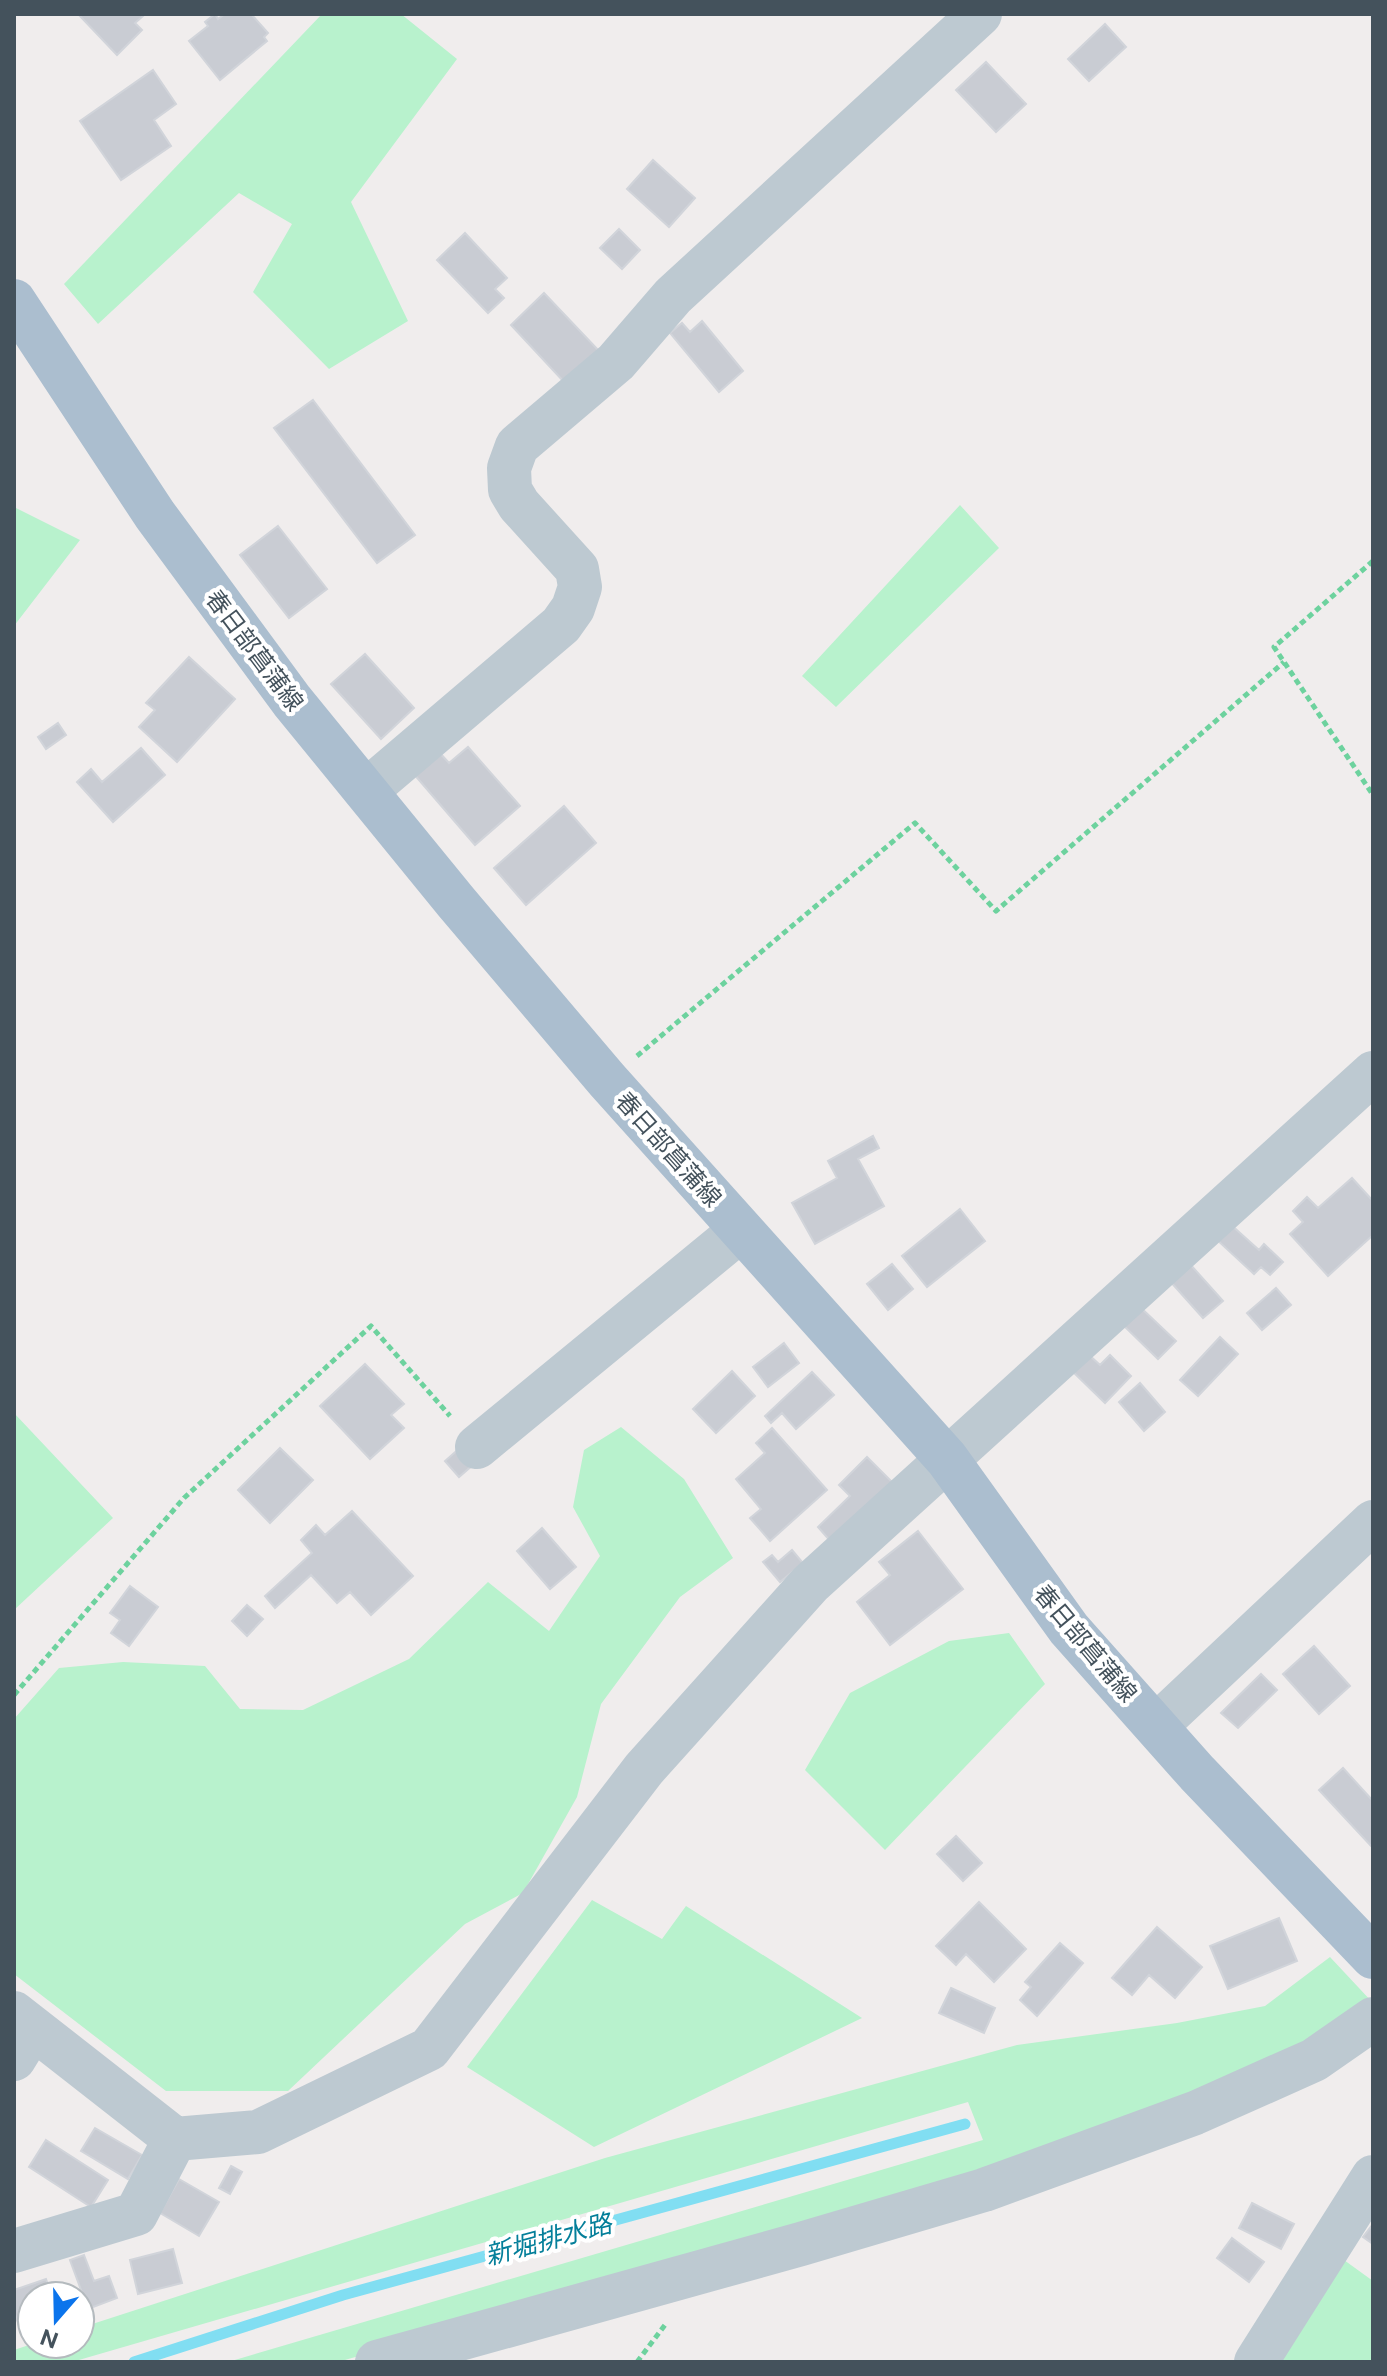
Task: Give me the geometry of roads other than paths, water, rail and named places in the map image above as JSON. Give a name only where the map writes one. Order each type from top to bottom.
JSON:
[{"type":"main road","name":"春日部菖蒲線","points":[[14,301],[155,515],[292,701],[607,1080],[947,1459],[1069,1629],[1197,1773],[1373,1957]]},
{"type":"street","points":[[366,791],[561,625],[573,608],[580,587],[577,569],[519,505],[510,490],[509,468],[517,446],[616,362],[673,296],[980,14]]},
{"type":"street","points":[[20,2033],[175,2139],[258,2132],[429,2049],[644,1769],[810,1584],[1373,1073]]},
{"type":"street","points":[[477,1447],[741,1230]]},
{"type":"street","points":[[1156,1726],[1373,1522]]},
{"type":"street","points":[[377,2362],[984,2190],[1208,2107],[1314,2060],[1373,2019]]},
{"type":"street","points":[[14,2251],[136,2214],[175,2139]]},
{"type":"street","points":[[1256,2362],[1373,2177]]},
{"type":"waterway","name":"新堀排水路","points":[[134,2362],[343,2295],[965,2124]]}]
